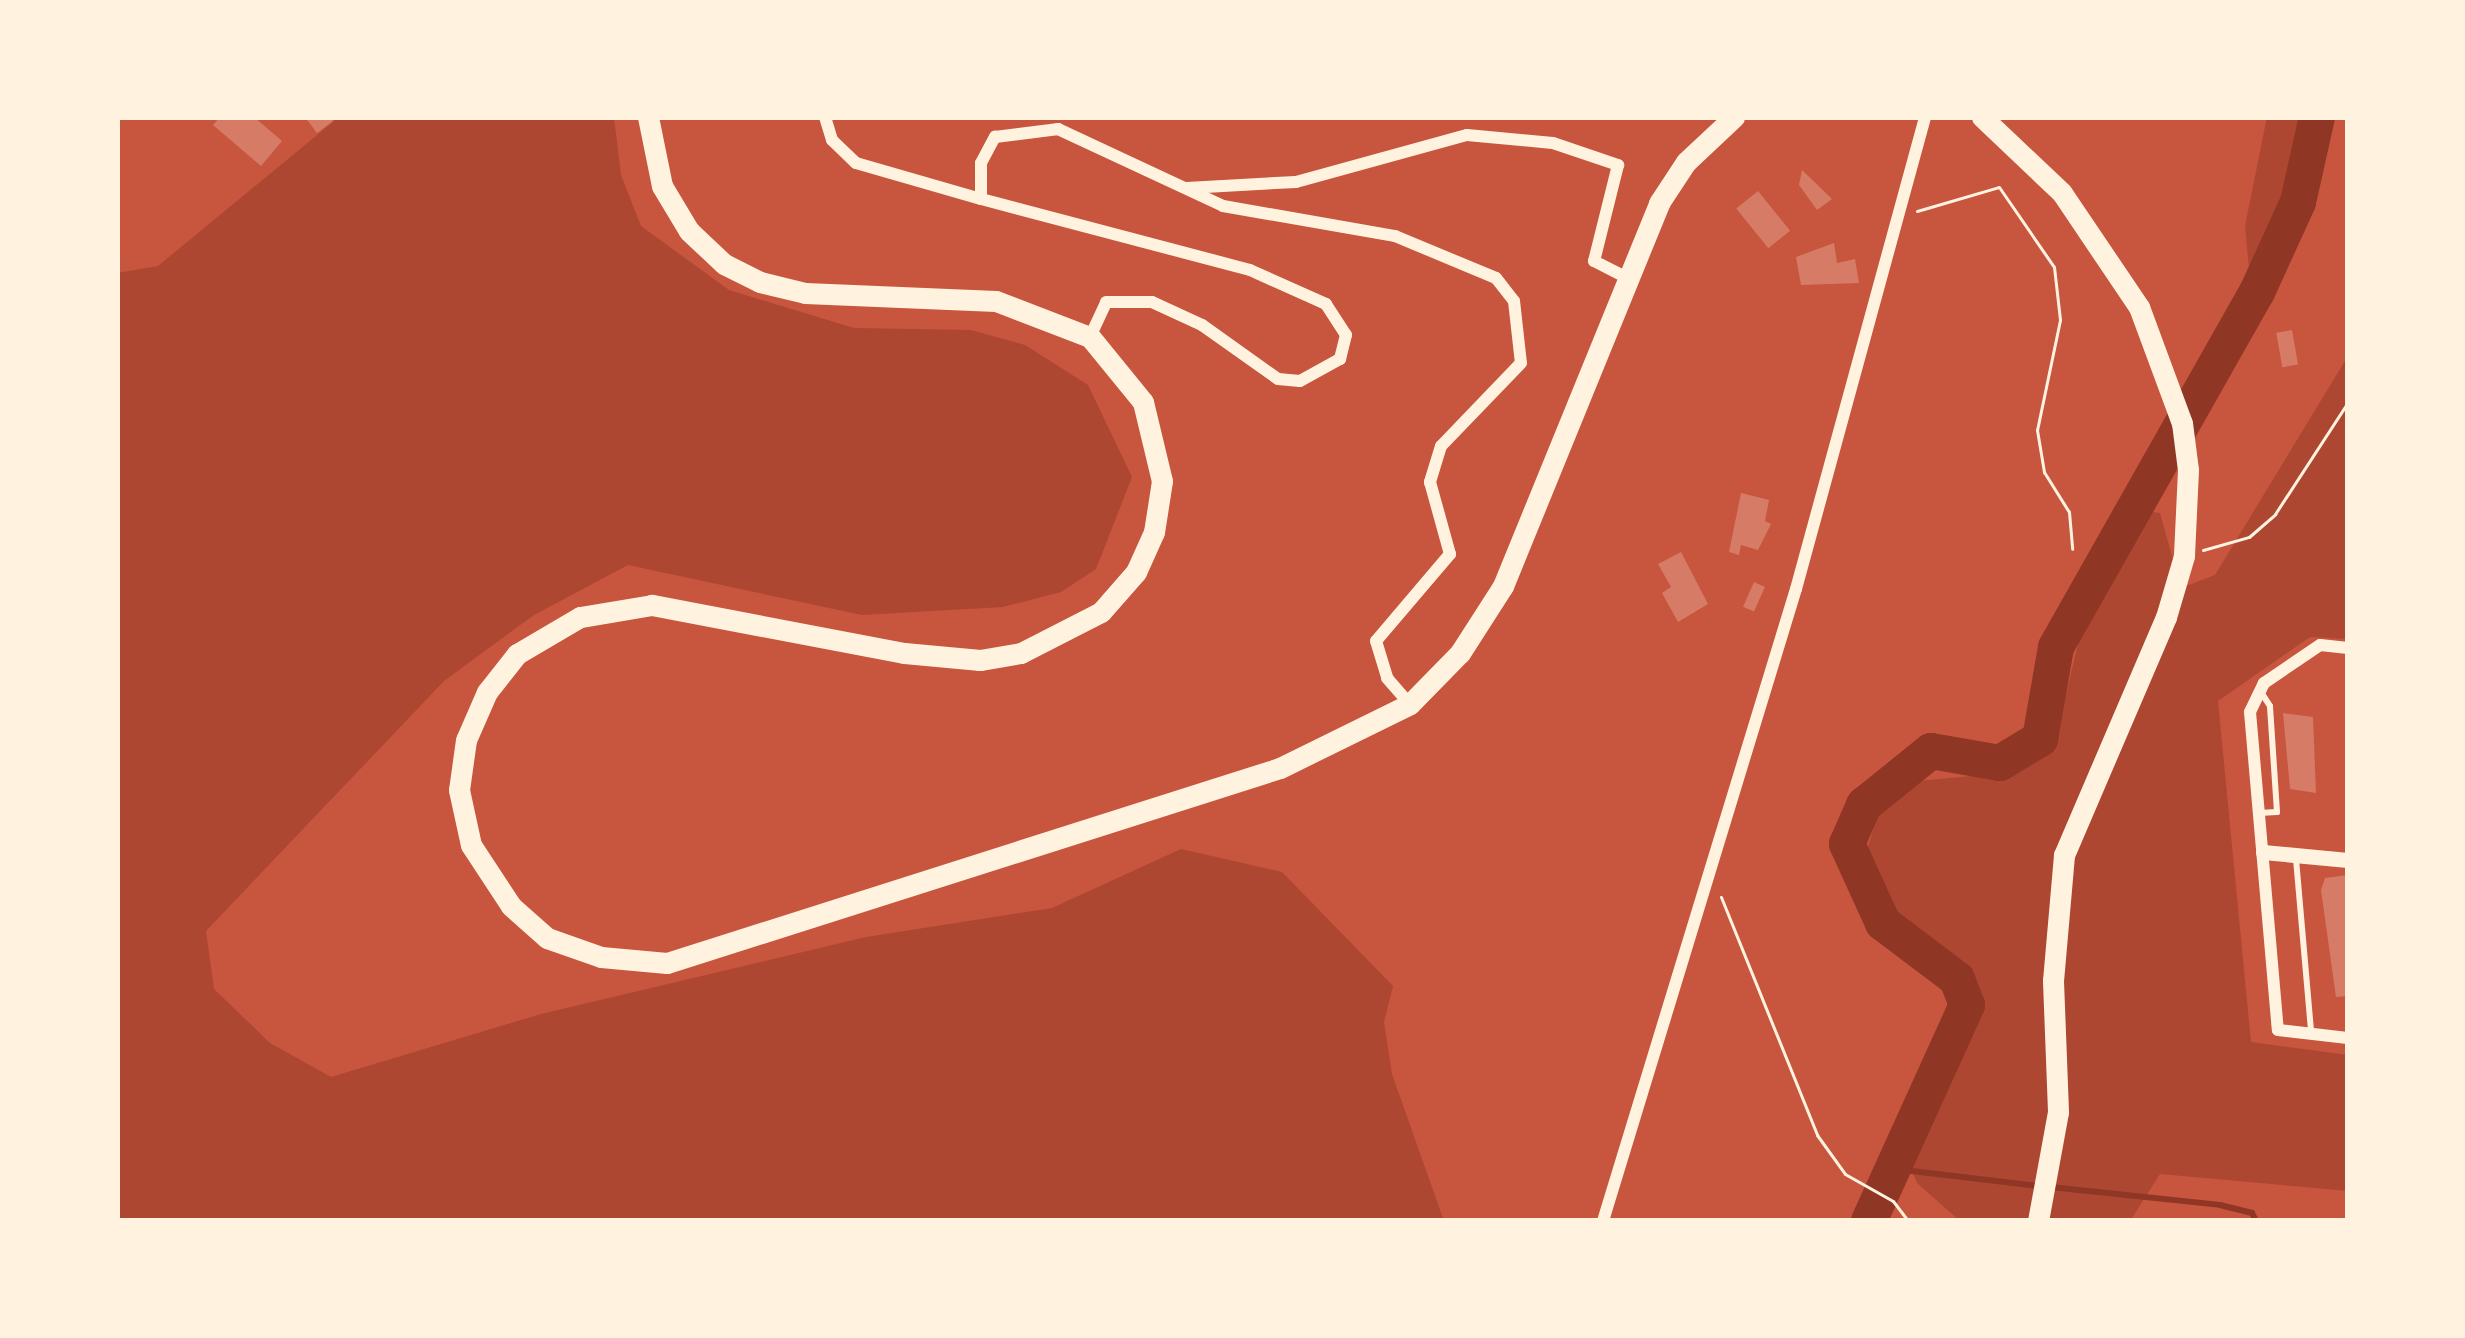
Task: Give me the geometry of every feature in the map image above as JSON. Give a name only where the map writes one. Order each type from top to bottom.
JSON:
[{"type":"main road","points":[[648,117],[662,186],[689,231],[724,264],[760,282],[805,293],[996,301],[1090,337],[1143,402],[1162,481],[1154,532],[1136,572],[1101,612],[1068,635],[980,660],[652,605],[599,610],[556,627],[502,670],[477,711],[461,761],[471,844],[511,906],[547,938],[601,957],[698,958],[1280,768],[1409,704],[1460,653],[1503,586],[1625,277],[1672,182],[1734,117]]},
{"type":"main road","points":[[1982,117],[2062,193],[2139,308],[2162,356],[2188,470],[2184,556],[2063,855],[2053,981],[2058,1112],[2038,1221]]},
{"type":"street","points":[[825,117],[832,140],[856,163],[1250,270],[1326,304],[1346,335],[1340,359],[1300,380],[1278,379],[1202,325],[1152,302],[1106,302],[1090,337]]},
{"type":"street","points":[[1603,1221],[1924,117]]},
{"type":"street","points":[[981,199],[986,146],[1035,127],[1079,137],[1222,206],[1395,236],[1496,278],[1514,301],[1521,363],[1441,446],[1430,482],[1450,554],[1376,641],[1387,678],[1409,704]]},
{"type":"street","points":[[1186,188],[1296,182],[1467,135],[1553,143],[1618,165],[1594,261],[1625,277]]},
{"type":"street","points":[[2348,648],[2320,645],[2259,689],[2250,712],[2278,1030],[2348,1037]]},
{"type":"street","points":[[2263,852],[2348,860]]},
{"type":"lane","points":[[2259,689],[2270,706],[2278,812],[2259,813]]},
{"type":"lane","points":[[2296,856],[2312,1034]]},
{"type":"path","points":[[1898,217],[2000,187],[2054,267],[2060,320],[2037,430],[2044,472],[2069,512],[2072,549]]},
{"type":"path","points":[[2184,556],[2249,537],[2275,514],[2348,402]]},
{"type":"path","points":[[1709,868],[1817,1136],[1845,1174],[1893,1201],[1908,1221]]},
{"type":"shaded area","points":[[339,117],[614,117],[621,175],[641,226],[729,290],[854,328],[971,330],[1025,345],[1088,385],[1132,477],[1096,569],[1061,592],[1003,607],[862,615],[628,565],[534,615],[444,681],[206,931],[214,989],[270,1043],[331,1077],[541,1014],[866,937],[1052,908],[1181,849],[1282,872],[1393,986],[1384,1022],[1392,1074],[1444,1221],[117,1221],[117,273],[158,266]]},
{"type":"shaded area","points":[[2267,117],[2304,117],[2293,174],[2249,269],[2245,226]]},
{"type":"shaded area","points":[[2348,356],[2348,639],[2310,637],[2218,701],[2251,1042],[2348,1055],[2348,1191],[2160,1174],[2130,1221],[1960,1221],[1917,1183],[1909,1163],[1964,1045],[1965,988],[1949,957],[1906,933],[1876,891],[1868,846],[1879,812],[1917,781],[1983,775],[2031,759],[2061,715],[2107,522],[2123,508],[2160,513],[2181,588],[2215,575]]},
{"type":"building","points":[[220,117],[254,117],[282,141],[261,166],[213,125]]},
{"type":"building","points":[[305,117],[330,117],[333,121],[317,133]]},
{"type":"building","points":[[1802,170],[1832,199],[1817,210],[1799,185]]},
{"type":"building","points":[[1758,191],[1790,231],[1768,248],[1736,209]]},
{"type":"building","points":[[1834,243],[1837,263],[1855,259],[1859,283],[1801,285],[1796,257]]},
{"type":"building","points":[[2292,330],[2298,364],[2282,367],[2276,333]]},
{"type":"building","points":[[1741,493],[1769,500],[1765,521],[1771,524],[1758,550],[1741,545],[1739,555],[1729,552]]},
{"type":"building","points":[[1681,552],[1708,604],[1678,622],[1662,593],[1671,587],[1658,564]]},
{"type":"building","points":[[1754,582],[1765,587],[1754,612],[1743,607]]},
{"type":"building","points":[[2283,713],[2313,717],[2316,793],[2290,789]]},
{"type":"building","points":[[2348,875],[2348,996],[2336,997],[2321,890],[2325,878]]},
{"type":"waterway","points":[[1869,1221],[1967,1005],[1957,979],[1883,923],[1847,844],[1864,805],[1931,751],[2000,763],[2040,739],[2056,647],[2257,292],[2298,202],[2317,117]]},
{"type":"waterway","points":[[1895,1169],[2037,1186]]},
{"type":"waterway","points":[[2050,1187],[2220,1205],[2252,1213],[2256,1221]]}]
